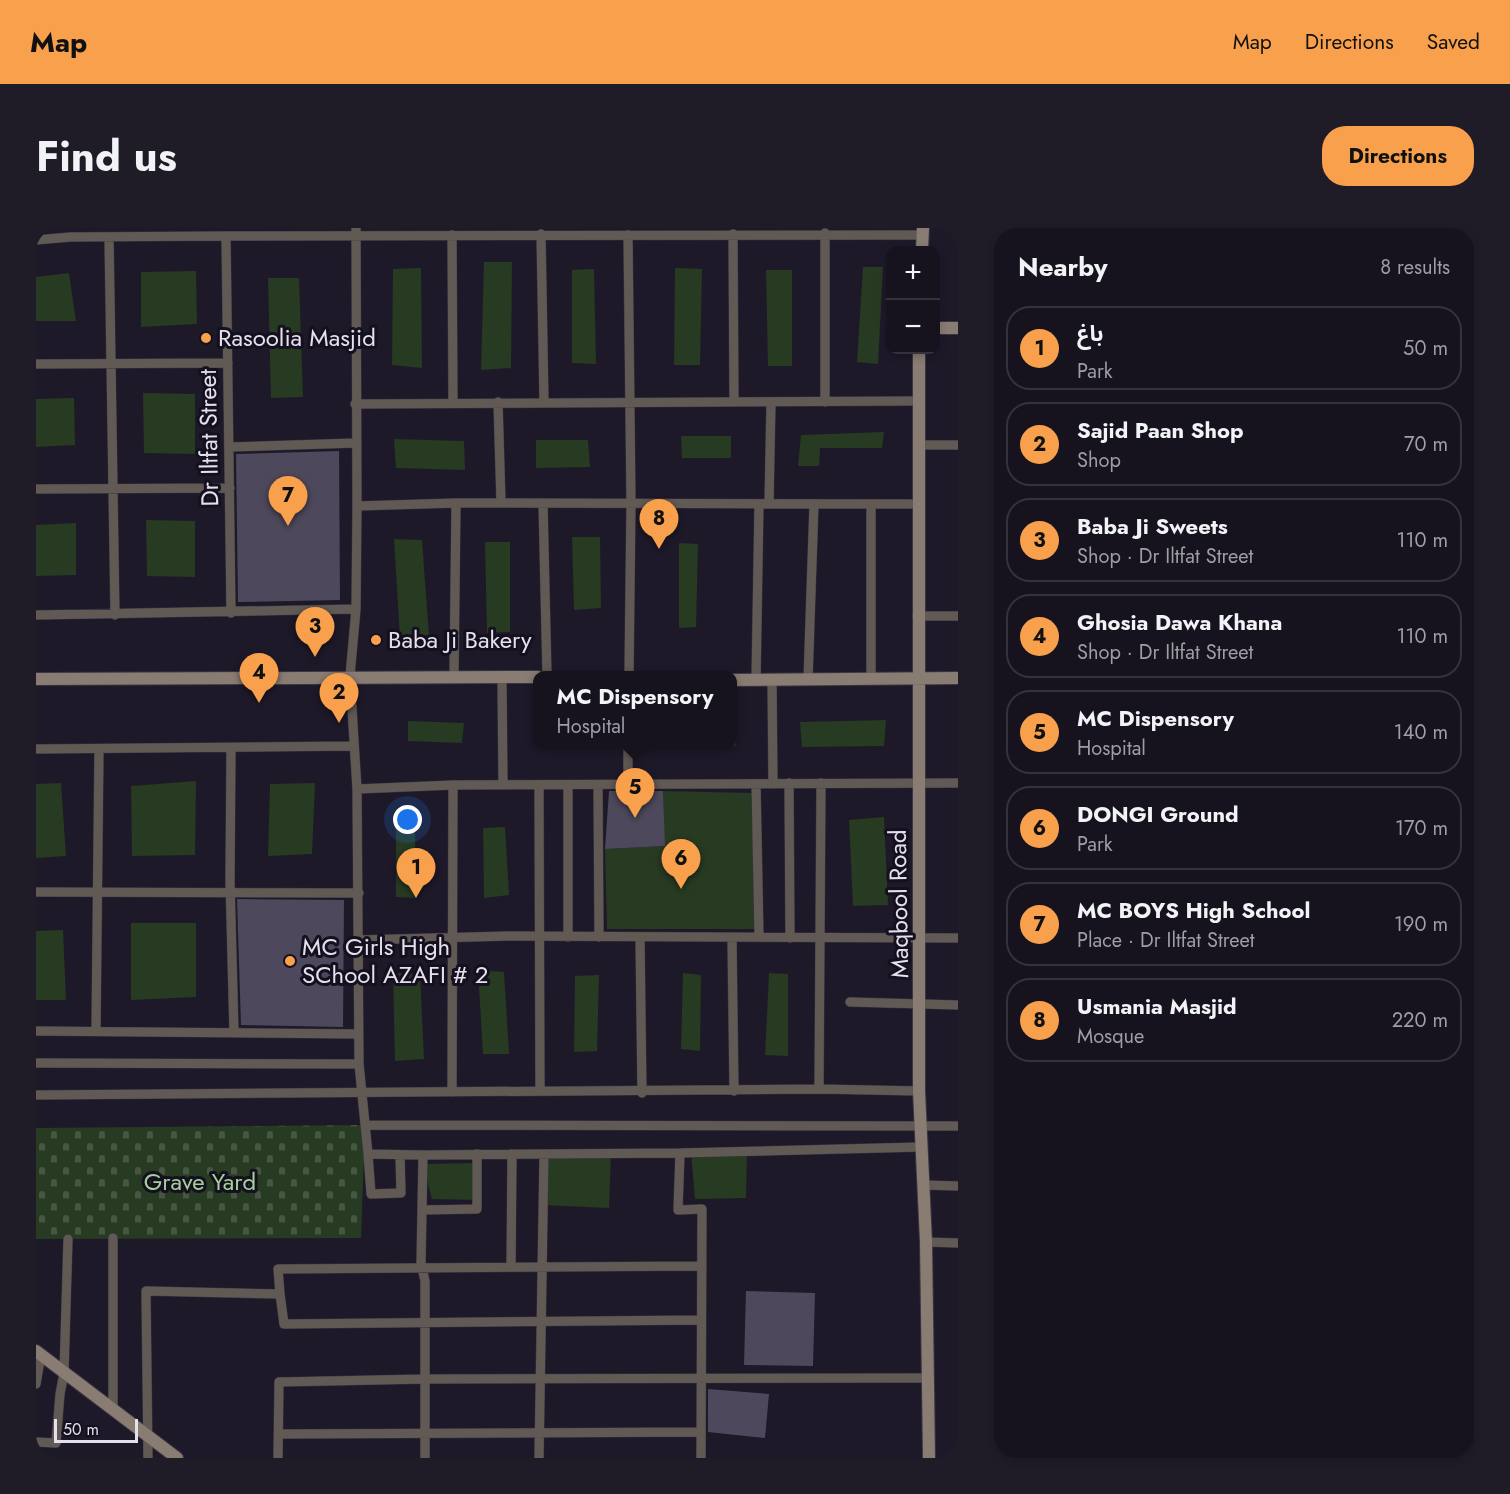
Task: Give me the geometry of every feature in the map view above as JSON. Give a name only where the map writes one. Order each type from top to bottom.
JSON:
[{"type":"street","points":[[36,240],[356,232],[452,235],[628,235],[922,231]]},
{"type":"street","points":[[356,232],[356,609],[350,676],[357,789],[359,1064],[371,1194],[401,1193],[400,1155]]},
{"type":"street","points":[[825,233],[825,402]]},
{"type":"street","points":[[541,234],[544,402]]},
{"type":"street","points":[[734,234],[734,402]]},
{"type":"street","points":[[452,235],[453,402]]},
{"type":"street","points":[[628,235],[631,503],[629,671]]},
{"type":"street","name":"Dr Iltfat Street","points":[[226,236],[231,613]]},
{"type":"street","points":[[109,237],[115,615]]},
{"type":"street","points":[[940,328],[958,328]]},
{"type":"street","name":"Maqbool Road","points":[[919,354],[917,401],[920,446],[917,616],[921,679],[918,783],[921,938],[919,1091],[926,1242],[929,1458]]},
{"type":"street","points":[[36,364],[228,363]]},
{"type":"street","points":[[355,404],[917,401]]},
{"type":"street","points":[[498,402],[501,503]]},
{"type":"street","points":[[756,680],[771,402]]},
{"type":"street","points":[[229,447],[356,443]]},
{"type":"street","points":[[920,446],[958,445]]},
{"type":"street","points":[[36,489],[230,488]]},
{"type":"street","points":[[454,677],[456,503]]},
{"type":"street","points":[[357,506],[456,503],[919,504]]},
{"type":"street","points":[[543,503],[547,671]]},
{"type":"street","points":[[808,680],[814,504]]},
{"type":"street","points":[[871,679],[872,504]]},
{"type":"street","points":[[36,615],[356,609]]},
{"type":"street","points":[[917,616],[958,616]]},
{"type":"street","points":[[36,679],[350,676],[533,677]]},
{"type":"street","points":[[502,678],[503,785]]},
{"type":"street","points":[[737,680],[958,678]]},
{"type":"street","points":[[772,680],[773,784]]},
{"type":"street","points":[[36,749],[354,747]]},
{"type":"street","points":[[231,748],[234,1034]]},
{"type":"street","points":[[96,1030],[99,749]]},
{"type":"street","points":[[628,749],[628,785]]},
{"type":"street","points":[[789,783],[790,938]]},
{"type":"street","points":[[819,1089],[821,783]]},
{"type":"street","points":[[357,789],[453,785],[958,783]]},
{"type":"street","points":[[756,784],[759,938]]},
{"type":"street","points":[[452,1092],[453,785]]},
{"type":"street","points":[[539,785],[540,1091]]},
{"type":"street","points":[[568,785],[568,937]]},
{"type":"street","points":[[598,785],[599,937]]},
{"type":"street","points":[[36,892],[359,892]]},
{"type":"street","points":[[359,940],[540,936],[732,939],[958,938]]},
{"type":"street","points":[[640,937],[642,1093]]},
{"type":"street","points":[[732,939],[734,1091]]},
{"type":"street","points":[[850,1002],[958,1005]]},
{"type":"street","points":[[36,1031],[358,1034]]},
{"type":"street","points":[[36,1063],[359,1064]]},
{"type":"street","points":[[36,1095],[540,1091],[642,1093],[819,1089],[919,1091]]},
{"type":"street","points":[[364,1125],[958,1126]]},
{"type":"street","points":[[368,1154],[680,1153],[921,1147]]},
{"type":"street","points":[[680,1153],[678,1210],[702,1209],[701,1458]]},
{"type":"street","points":[[422,1210],[477,1209],[477,1154]]},
{"type":"street","points":[[511,1267],[512,1154]]},
{"type":"street","points":[[539,1458],[544,1154]]},
{"type":"street","points":[[423,1155],[424,1458]]},
{"type":"street","points":[[923,1185],[958,1186]]},
{"type":"street","points":[[113,1238],[113,1410]]},
{"type":"street","points":[[36,1442],[56,1443],[64,1373],[68,1239]]},
{"type":"street","points":[[926,1242],[958,1243]]},
{"type":"street","points":[[701,1320],[284,1324],[278,1269],[702,1266]]},
{"type":"street","points":[[148,1458],[146,1291],[280,1294]]},
{"type":"street","points":[[39,1353],[177,1458]]},
{"type":"street","points":[[36,1384],[39,1353]]},
{"type":"street","points":[[278,1458],[279,1382],[425,1379],[928,1378]]},
{"type":"street","points":[[280,1434],[701,1432]]},
{"type":"green space","points":[[484,262],[512,262],[511,368],[481,370]]},
{"type":"green space","points":[[863,267],[883,267],[878,364],[857,362]]},
{"type":"green space","points":[[421,268],[422,368],[392,365],[393,269]]},
{"type":"green space","points":[[675,268],[702,269],[700,365],[674,365]]},
{"type":"green space","points":[[594,269],[596,364],[572,363],[572,270]]},
{"type":"green space","points":[[766,270],[792,270],[792,366],[768,366]]},
{"type":"green space","points":[[196,271],[197,324],[141,327],[141,272]]},
{"type":"green space","points":[[69,273],[76,321],[36,321],[36,277]]},
{"type":"green space","points":[[268,278],[299,278],[303,397],[271,398]]},
{"type":"green space","points":[[143,393],[195,394],[195,454],[144,453]]},
{"type":"green space","points":[[74,398],[75,445],[36,447],[36,399]]},
{"type":"green space","points":[[884,432],[882,448],[820,448],[819,466],[798,466],[801,435]]},
{"type":"green space","points":[[681,436],[731,436],[731,458],[682,458]]},
{"type":"green space","points":[[394,439],[464,441],[465,470],[396,468]]},
{"type":"green space","points":[[536,440],[588,440],[590,467],[536,468]]},
{"type":"green space","points":[[146,520],[195,521],[195,577],[147,576]]},
{"type":"green space","points":[[76,523],[76,575],[36,576],[36,525]]},
{"type":"green space","points":[[572,537],[600,537],[601,608],[574,610]]},
{"type":"green space","points":[[394,539],[422,540],[429,636],[400,638]]},
{"type":"green space","points":[[485,542],[510,542],[510,632],[487,633]]},
{"type":"green space","points":[[679,543],[698,544],[696,627],[679,628]]},
{"type":"green space","points":[[886,720],[884,746],[802,747],[800,722]]},
{"type":"green space","points":[[408,721],[464,723],[462,743],[408,741]]},
{"type":"green space","points":[[196,781],[195,855],[132,856],[131,786]]},
{"type":"green space","points":[[61,783],[66,856],[36,858],[36,784]]},
{"type":"green space","points":[[315,783],[312,854],[268,856],[270,784]]},
{"type":"green space","points":[[663,791],[753,793],[756,929],[607,929],[605,849],[664,846]]},
{"type":"green space","points":[[884,817],[888,905],[853,906],[849,820]]},
{"type":"green space","points":[[415,826],[416,898],[396,897],[396,828]]},
{"type":"green space","points":[[505,827],[509,895],[484,898],[483,828]]},
{"type":"green space","points":[[131,923],[196,923],[196,997],[131,1000]]},
{"type":"green space","points":[[63,930],[66,1000],[36,1000],[36,931]]},
{"type":"green space","points":[[478,970],[504,972],[509,1054],[483,1054]]},
{"type":"green space","points":[[393,973],[420,974],[424,1059],[395,1061]]},
{"type":"green space","points":[[683,973],[701,975],[700,1051],[681,1049]]},
{"type":"green space","points":[[769,973],[788,974],[788,1056],[765,1055]]},
{"type":"green space","points":[[599,975],[597,1051],[574,1052],[575,976]]},
{"type":"green space","name":"Grave Yard","points":[[365,1125],[361,1238],[36,1239],[36,1128]]},
{"type":"green space","points":[[747,1150],[746,1198],[695,1199],[691,1152]]},
{"type":"green space","points":[[611,1153],[609,1208],[543,1205],[544,1154]]},
{"type":"green space","points":[[477,1163],[477,1200],[432,1199],[422,1164]]},
{"type":"building","points":[[339,451],[340,600],[238,602],[236,454]]},
{"type":"building","points":[[609,791],[663,791],[665,846],[605,849]]},
{"type":"building","name":"MC Girls High SChool AZAFI # 2","points":[[237,899],[344,900],[343,1027],[241,1025]]},
{"type":"building","points":[[746,1291],[815,1293],[813,1366],[744,1365]]},
{"type":"building","points":[[708,1389],[769,1394],[765,1438],[708,1432]]},
{"type":"place","name":"Rasoolia Masjid","points":[[206,338]]},
{"type":"place","name":"MC BOYS High School","points":[[288,526]]},
{"type":"place","name":"Usmania Masjid","points":[[659,549]]},
{"type":"place","name":"Baba Ji Bakery","points":[[376,640]]},
{"type":"place","name":"Baba Ji Sweets","points":[[315,657]]},
{"type":"place","name":"Ghosia Dawa Khana","points":[[259,703]]},
{"type":"place","name":"Sajid Paan Shop","points":[[339,723]]},
{"type":"place","name":"MC Dispensory","points":[[635,818]]},
{"type":"place","name":"DONGI Ground","points":[[681,889]]},
{"type":"place","name":"باغ","points":[[416,898]]},
{"type":"place","name":"MC Girls High SChool AZAFI # 2","points":[[290,961]]}]
